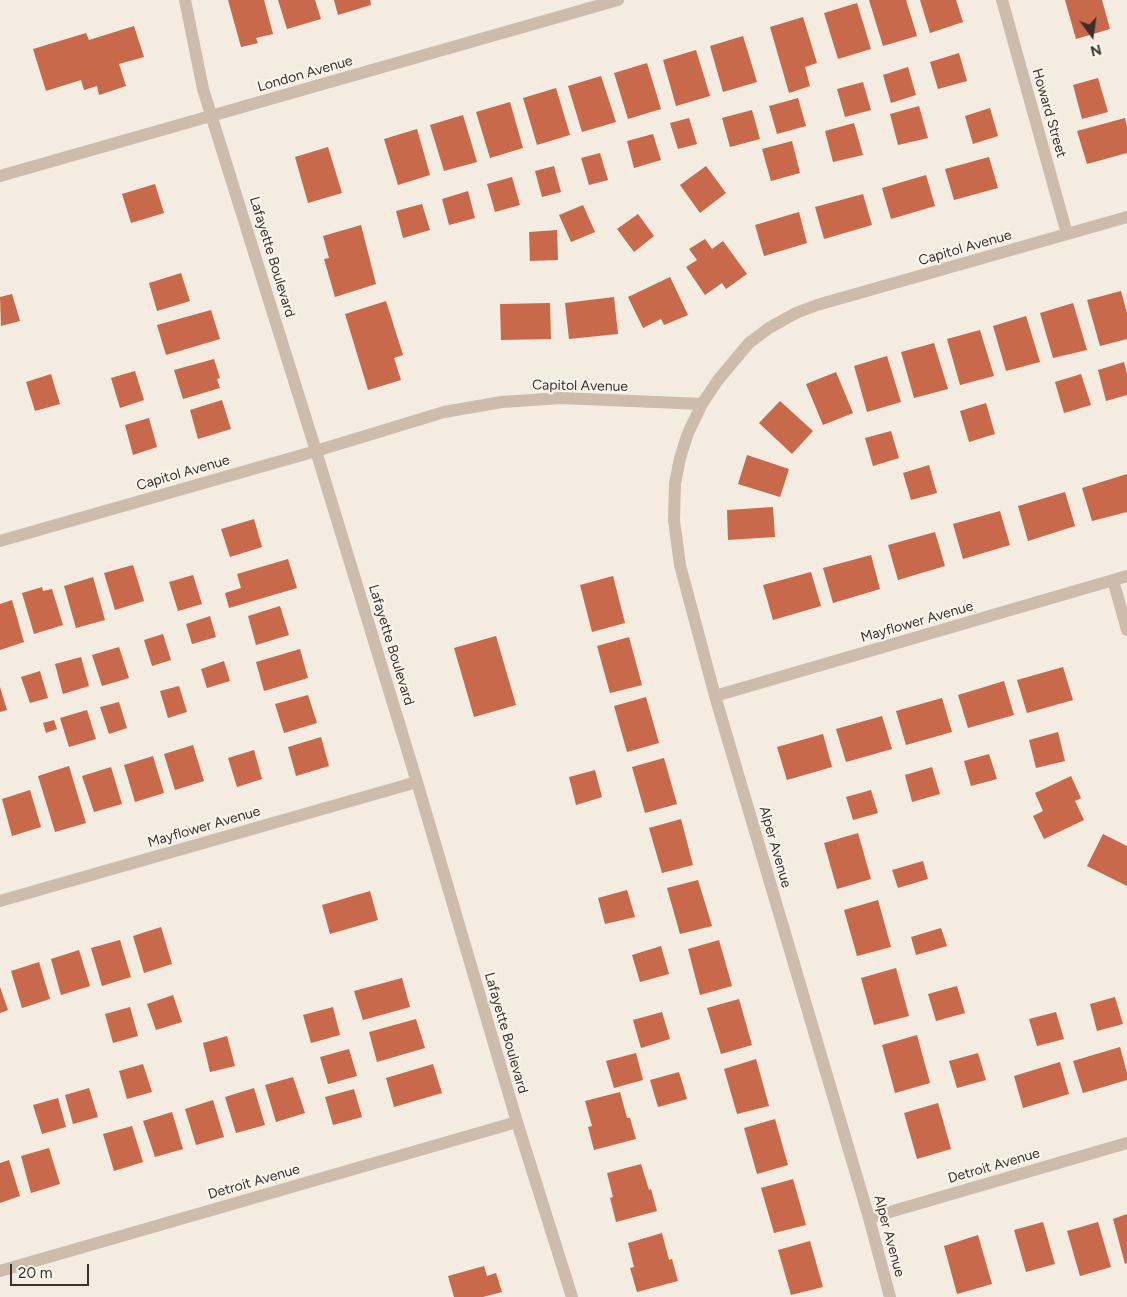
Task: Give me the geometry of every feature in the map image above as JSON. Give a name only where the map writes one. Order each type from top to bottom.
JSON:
[{"type":"street","name":"Lafayette Boulevard","points":[[185,0],[198,71],[417,782],[516,1122],[572,1297]]},
{"type":"street","name":"London Avenue","points":[[0,176],[618,0]]},
{"type":"street","name":"Howard Street","points":[[1002,0],[1067,234]]},
{"type":"street","name":"Capitol Avenue","points":[[0,541],[316,451],[444,412],[502,402],[561,398],[702,404],[718,380],[749,343],[769,328],[796,314],[817,305],[1127,217]]},
{"type":"street","name":"Alper Avenue","points":[[702,404],[688,433],[680,458],[675,484],[674,520],[680,564],[715,696],[869,1218],[890,1297]]},
{"type":"street","name":"Mayflower Avenue","points":[[715,696],[1127,576]]},
{"type":"street","points":[[1114,580],[1127,630]]},
{"type":"street","name":"Mayflower Avenue","points":[[0,901],[417,782]]},
{"type":"street","name":"Detroit Avenue","points":[[0,1271],[516,1122]]},
{"type":"street","name":"Detroit Avenue","points":[[869,1218],[1127,1143]]},
{"type":"building","points":[[228,0],[264,0],[273,34],[256,38],[258,43],[241,47]]},
{"type":"building","points":[[278,0],[315,0],[321,19],[287,29]]},
{"type":"building","points":[[334,0],[370,0],[371,5],[338,15]]},
{"type":"building","points":[[869,0],[906,0],[917,36],[883,46]]},
{"type":"building","points":[[920,0],[956,0],[963,22],[930,33]]},
{"type":"building","points":[[1065,0],[1102,0],[1110,29],[1076,39]]},
{"type":"building","points":[[857,3],[871,49],[838,59],[824,13]]},
{"type":"building","points":[[803,17],[817,63],[805,67],[810,86],[789,93],[770,27]]},
{"type":"building","points":[[134,26],[144,57],[119,64],[126,86],[99,95],[97,86],[84,90],[81,80],[46,91],[33,49],[86,33],[89,40]]},
{"type":"building","points":[[743,36],[757,82],[723,92],[710,46]]},
{"type":"building","points":[[696,50],[710,96],[676,106],[663,60]]},
{"type":"building","points":[[959,53],[967,81],[938,89],[930,62]]},
{"type":"building","points":[[647,63],[661,109],[628,119],[614,73]]},
{"type":"building","points":[[908,67],[916,95],[891,103],[883,75]]},
{"type":"building","points":[[601,76],[616,122],[582,132],[568,86]]},
{"type":"building","points":[[1098,78],[1108,112],[1082,119],[1073,85]]},
{"type":"building","points":[[863,82],[871,110],[845,117],[837,89]]},
{"type":"building","points":[[556,88],[570,135],[537,145],[523,98]]},
{"type":"building","points":[[798,98],[806,126],[777,134],[769,106]]},
{"type":"building","points":[[510,102],[523,148],[490,158],[476,112]]},
{"type":"building","points":[[919,106],[928,138],[898,145],[890,114]]},
{"type":"building","points":[[990,108],[998,136],[973,144],[965,116]]},
{"type":"building","points":[[752,110],[760,139],[730,147],[722,118]]},
{"type":"building","points":[[463,115],[477,162],[444,171],[430,125]]},
{"type":"building","points":[[689,118],[697,144],[678,149],[670,123]]},
{"type":"building","points":[[1125,118],[1127,153],[1087,164],[1077,131]]},
{"type":"building","points":[[854,123],[863,155],[833,162],[825,131]]},
{"type":"building","points":[[417,129],[430,175],[398,185],[384,139]]},
{"type":"building","points":[[653,134],[661,160],[634,168],[627,141]]},
{"type":"building","points":[[792,141],[800,173],[771,181],[762,149]]},
{"type":"building","points":[[328,147],[342,193],[308,203],[295,157]]},
{"type":"building","points":[[600,153],[608,180],[589,185],[581,158]]},
{"type":"building","points":[[989,157],[998,188],[954,200],[945,169]]},
{"type":"building","points":[[554,166],[561,192],[542,197],[535,171]]},
{"type":"building","points":[[706,166],[726,193],[700,213],[680,185]]},
{"type":"building","points":[[926,175],[935,206],[891,219],[882,188]]},
{"type":"building","points":[[512,177],[520,205],[495,212],[487,184]]},
{"type":"building","points":[[155,184],[164,213],[131,223],[122,194]]},
{"type":"building","points":[[468,191],[475,218],[449,225],[442,199]]},
{"type":"building","points":[[863,194],[872,225],[824,239],[815,207]]},
{"type":"building","points":[[422,204],[430,230],[403,238],[396,211]]},
{"type":"building","points":[[583,205],[595,232],[571,242],[559,215]]},
{"type":"building","points":[[799,212],[807,243],[764,256],[755,225]]},
{"type":"building","points":[[638,214],[654,236],[634,252],[617,229]]},
{"type":"building","points":[[361,225],[376,284],[335,297],[324,259],[329,258],[323,236]]},
{"type":"building","points":[[557,230],[558,260],[530,261],[529,232]]},
{"type":"building","points":[[705,239],[712,249],[723,241],[747,274],[726,289],[722,283],[705,295],[686,267],[697,260],[689,249]]},
{"type":"building","points":[[181,273],[190,301],[157,311],[149,283]]},
{"type":"building","points":[[670,277],[688,315],[664,325],[661,319],[643,328],[628,297]]},
{"type":"building","points":[[1121,291],[1127,313],[1127,339],[1100,346],[1087,300]]},
{"type":"building","points":[[12,294],[20,321],[1,326],[0,297]]},
{"type":"building","points":[[614,297],[618,334],[569,339],[565,303]]},
{"type":"building","points":[[386,301],[403,355],[394,358],[401,380],[368,390],[345,314]]},
{"type":"building","points":[[550,303],[551,339],[501,340],[500,304]]},
{"type":"building","points":[[1073,303],[1087,350],[1053,358],[1040,313]]},
{"type":"building","points":[[211,310],[220,339],[166,355],[157,325]]},
{"type":"building","points":[[1026,316],[1040,362],[1006,371],[993,326]]},
{"type":"building","points":[[980,330],[994,376],[960,385],[947,339]]},
{"type":"building","points":[[934,343],[948,389],[914,398],[901,352]]},
{"type":"building","points":[[887,356],[901,402],[867,412],[854,366]]},
{"type":"building","points":[[214,359],[220,378],[217,379],[220,388],[183,399],[174,370]]},
{"type":"building","points":[[1124,362],[1127,374],[1127,395],[1106,401],[1098,370]]},
{"type":"building","points":[[135,371],[144,400],[120,408],[111,378]]},
{"type":"building","points":[[836,372],[853,413],[823,425],[806,384]]},
{"type":"building","points":[[51,374],[60,404],[35,411],[26,382]]},
{"type":"building","points":[[1081,374],[1091,405],[1064,413],[1055,382]]},
{"type":"building","points":[[222,400],[231,429],[198,439],[190,410]]},
{"type":"building","points":[[780,401],[813,431],[792,454],[759,423]]},
{"type":"building","points":[[986,403],[995,434],[969,442],[960,411]]},
{"type":"building","points":[[149,418],[157,447],[133,455],[125,425]]},
{"type":"building","points":[[891,431],[899,458],[873,466],[865,438]]},
{"type":"building","points":[[747,455],[789,469],[780,497],[738,484]]},
{"type":"building","points":[[929,465],[937,493],[911,500],[903,473]]},
{"type":"building","points":[[1127,474],[1127,512],[1092,521],[1082,488]]},
{"type":"building","points":[[1065,492],[1075,526],[1028,541],[1018,506]]},
{"type":"building","points":[[773,507],[775,537],[728,540],[727,510]]},
{"type":"building","points":[[1000,511],[1010,545],[963,559],[953,524]]},
{"type":"building","points":[[254,519],[262,547],[230,557],[221,529]]},
{"type":"building","points":[[935,532],[945,566],[898,580],[888,545]]},
{"type":"building","points":[[871,555],[880,589],[833,603],[823,568]]},
{"type":"building","points":[[288,559],[297,588],[229,608],[225,593],[241,588],[237,574]]},
{"type":"building","points":[[133,565],[144,601],[115,610],[104,573]]},
{"type":"building","points":[[811,572],[821,606],[773,620],[763,585]]},
{"type":"building","points":[[193,575],[202,604],[178,611],[169,582]]},
{"type":"building","points":[[613,576],[625,623],[592,632],[580,585]]},
{"type":"building","points":[[93,577],[105,620],[76,628],[64,586]]},
{"type":"building","points":[[42,587],[43,591],[52,589],[63,625],[34,634],[22,593]]},
{"type":"building","points":[[12,600],[24,642],[0,650],[0,604]]},
{"type":"building","points":[[280,606],[289,635],[256,645],[248,616]]},
{"type":"building","points":[[210,616],[216,637],[192,644],[186,624]]},
{"type":"building","points":[[163,634],[171,660],[152,666],[144,640]]},
{"type":"building","points":[[496,636],[516,705],[474,717],[454,648]]},
{"type":"building","points":[[629,637],[642,685],[610,693],[597,646]]},
{"type":"building","points":[[119,647],[129,678],[102,686],[92,655]]},
{"type":"building","points":[[300,649],[308,678],[264,691],[256,662]]},
{"type":"building","points":[[81,657],[89,686],[63,694],[55,664]]},
{"type":"building","points":[[224,661],[230,681],[207,688],[201,669]]},
{"type":"building","points":[[1063,667],[1073,700],[1027,713],[1017,680]]},
{"type":"building","points":[[40,671],[48,698],[30,703],[21,677]]},
{"type":"building","points":[[1004,681],[1014,715],[968,728],[958,695]]},
{"type":"building","points":[[179,686],[187,712],[168,718],[160,691]]},
{"type":"building","points":[[0,687],[7,710],[0,712]]},
{"type":"building","points":[[308,695],[317,723],[284,733],[275,704]]},
{"type":"building","points":[[646,697],[659,743],[627,752],[614,706]]},
{"type":"building","points":[[942,698],[952,732],[906,745],[896,711]]},
{"type":"building","points":[[119,702],[127,728],[109,734],[100,707]]},
{"type":"building","points":[[87,710],[96,739],[69,747],[60,718]]},
{"type":"building","points":[[882,716],[892,749],[846,762],[836,729]]},
{"type":"building","points":[[54,720],[57,729],[46,733],[43,723]]},
{"type":"building","points":[[1058,732],[1065,761],[1036,768],[1029,740]]},
{"type":"building","points":[[823,734],[832,767],[787,780],[777,747]]},
{"type":"building","points":[[321,737],[329,766],[296,776],[288,747]]},
{"type":"building","points":[[193,745],[204,781],[175,790],[164,754]]},
{"type":"building","points":[[254,750],[262,779],[237,787],[228,758]]},
{"type":"building","points":[[989,754],[997,779],[971,786],[964,761]]},
{"type":"building","points":[[153,756],[164,793],[135,802],[124,765]]},
{"type":"building","points":[[664,758],[677,804],[645,813],[632,767]]},
{"type":"building","points":[[69,766],[86,823],[55,832],[38,776]]},
{"type":"building","points":[[111,767],[122,804],[94,812],[82,776]]},
{"type":"building","points":[[932,767],[940,794],[912,802],[905,775]]},
{"type":"building","points":[[595,770],[602,797],[576,805],[569,777]]},
{"type":"building","points":[[1071,776],[1081,798],[1075,801],[1084,820],[1044,839],[1033,816],[1043,811],[1035,793]]},
{"type":"building","points":[[30,790],[41,827],[12,836],[2,799]]},
{"type":"building","points":[[871,790],[878,813],[853,820],[846,797]]},
{"type":"building","points":[[681,819],[693,865],[662,873],[649,828]]},
{"type":"building","points":[[858,833],[871,879],[837,889],[824,843]]},
{"type":"building","points":[[1103,834],[1127,846],[1127,886],[1087,866]]},
{"type":"building","points":[[923,861],[928,879],[898,888],[892,870]]},
{"type":"building","points":[[698,880],[712,926],[680,934],[667,888]]},
{"type":"building","points":[[627,890],[635,917],[605,924],[598,898]]},
{"type":"building","points":[[370,891],[378,920],[330,934],[322,905]]},
{"type":"building","points":[[878,900],[891,947],[857,956],[844,910]]},
{"type":"building","points":[[161,927],[172,964],[144,973],[133,936]]},
{"type":"building","points":[[941,928],[947,946],[916,955],[911,937]]},
{"type":"building","points":[[120,940],[131,977],[102,986],[91,948]]},
{"type":"building","points":[[719,940],[732,986],[700,995],[688,949]]},
{"type":"building","points":[[661,946],[669,974],[640,982],[632,955]]},
{"type":"building","points":[[79,950],[90,986],[61,995],[51,959]]},
{"type":"building","points":[[39,962],[50,999],[22,1008],[11,971]]},
{"type":"building","points":[[896,968],[909,1016],[874,1025],[861,978]]},
{"type":"building","points":[[402,978],[410,1007],[363,1020],[354,991]]},
{"type":"building","points":[[957,986],[965,1013],[936,1021],[928,994]]},
{"type":"building","points":[[0,987],[8,1010],[0,1013]]},
{"type":"building","points":[[173,995],[182,1022],[156,1030],[147,1004]]},
{"type":"building","points":[[1115,997],[1123,1024],[1097,1031],[1090,1004]]},
{"type":"building","points":[[739,999],[752,1045],[721,1054],[707,1008]]},
{"type":"building","points":[[130,1007],[138,1036],[113,1043],[105,1014]]},
{"type":"building","points":[[333,1007],[340,1035],[311,1043],[303,1015]]},
{"type":"building","points":[[662,1012],[670,1039],[641,1048],[633,1020]]},
{"type":"building","points":[[1056,1012],[1064,1039],[1037,1046],[1029,1019]]},
{"type":"building","points":[[416,1019],[425,1048],[377,1062],[369,1032]]},
{"type":"building","points":[[917,1035],[930,1083],[895,1093],[882,1045]]},
{"type":"building","points":[[227,1036],[235,1066],[210,1072],[203,1043]]},
{"type":"building","points":[[1120,1047],[1127,1080],[1083,1093],[1073,1061]]},
{"type":"building","points":[[349,1049],[357,1076],[328,1084],[320,1057]]},
{"type":"building","points":[[636,1053],[643,1080],[614,1088],[606,1061]]},
{"type":"building","points":[[978,1053],[986,1080],[957,1088],[949,1061]]},
{"type":"building","points":[[756,1059],[769,1106],[737,1114],[724,1069]]},
{"type":"building","points":[[1060,1062],[1069,1094],[1023,1108],[1014,1076]]},
{"type":"building","points":[[143,1064],[152,1092],[127,1099],[119,1071]]},
{"type":"building","points":[[433,1064],[442,1093],[394,1107],[386,1078]]},
{"type":"building","points":[[679,1072],[687,1099],[658,1107],[650,1080]]},
{"type":"building","points":[[293,1077],[305,1113],[276,1122],[265,1085]]},
{"type":"building","points":[[89,1088],[98,1117],[73,1124],[65,1095]]},
{"type":"building","points":[[254,1088],[265,1125],[236,1133],[225,1097]]},
{"type":"building","points":[[354,1089],[362,1117],[333,1125],[325,1097]]},
{"type":"building","points":[[620,1092],[627,1118],[630,1118],[636,1139],[594,1150],[588,1127],[592,1126],[585,1101]]},
{"type":"building","points":[[58,1098],[66,1127],[42,1134],[33,1105]]},
{"type":"building","points":[[213,1100],[224,1137],[196,1145],[185,1109]]},
{"type":"building","points":[[938,1103],[951,1149],[917,1159],[904,1113]]},
{"type":"building","points":[[172,1112],[183,1149],[155,1157],[143,1121]]},
{"type":"building","points":[[775,1119],[788,1165],[757,1174],[744,1128]]},
{"type":"building","points":[[132,1126],[143,1162],[114,1171],[103,1134]]},
{"type":"building","points":[[49,1148],[60,1184],[31,1193],[21,1156]]},
{"type":"building","points":[[9,1160],[20,1196],[0,1203],[0,1163]]},
{"type":"building","points":[[641,1164],[657,1211],[616,1222],[610,1198],[613,1197],[607,1173]]},
{"type":"building","points":[[793,1179],[806,1225],[774,1233],[761,1188]]},
{"type":"building","points":[[1127,1214],[1127,1263],[1125,1264],[1113,1219]]},
{"type":"building","points":[[1043,1222],[1055,1264],[1026,1272],[1014,1230]]},
{"type":"building","points":[[1098,1222],[1111,1267],[1080,1276],[1067,1231]]},
{"type":"building","points":[[662,1233],[669,1260],[672,1259],[678,1281],[637,1292],[630,1268],[634,1267],[628,1243]]},
{"type":"building","points":[[978,1235],[992,1284],[957,1294],[944,1246]]},
{"type":"building","points":[[810,1241],[823,1287],[791,1295],[778,1250]]},
{"type":"building","points":[[484,1266],[487,1276],[496,1273],[502,1292],[483,1297],[454,1297],[448,1276]]}]
